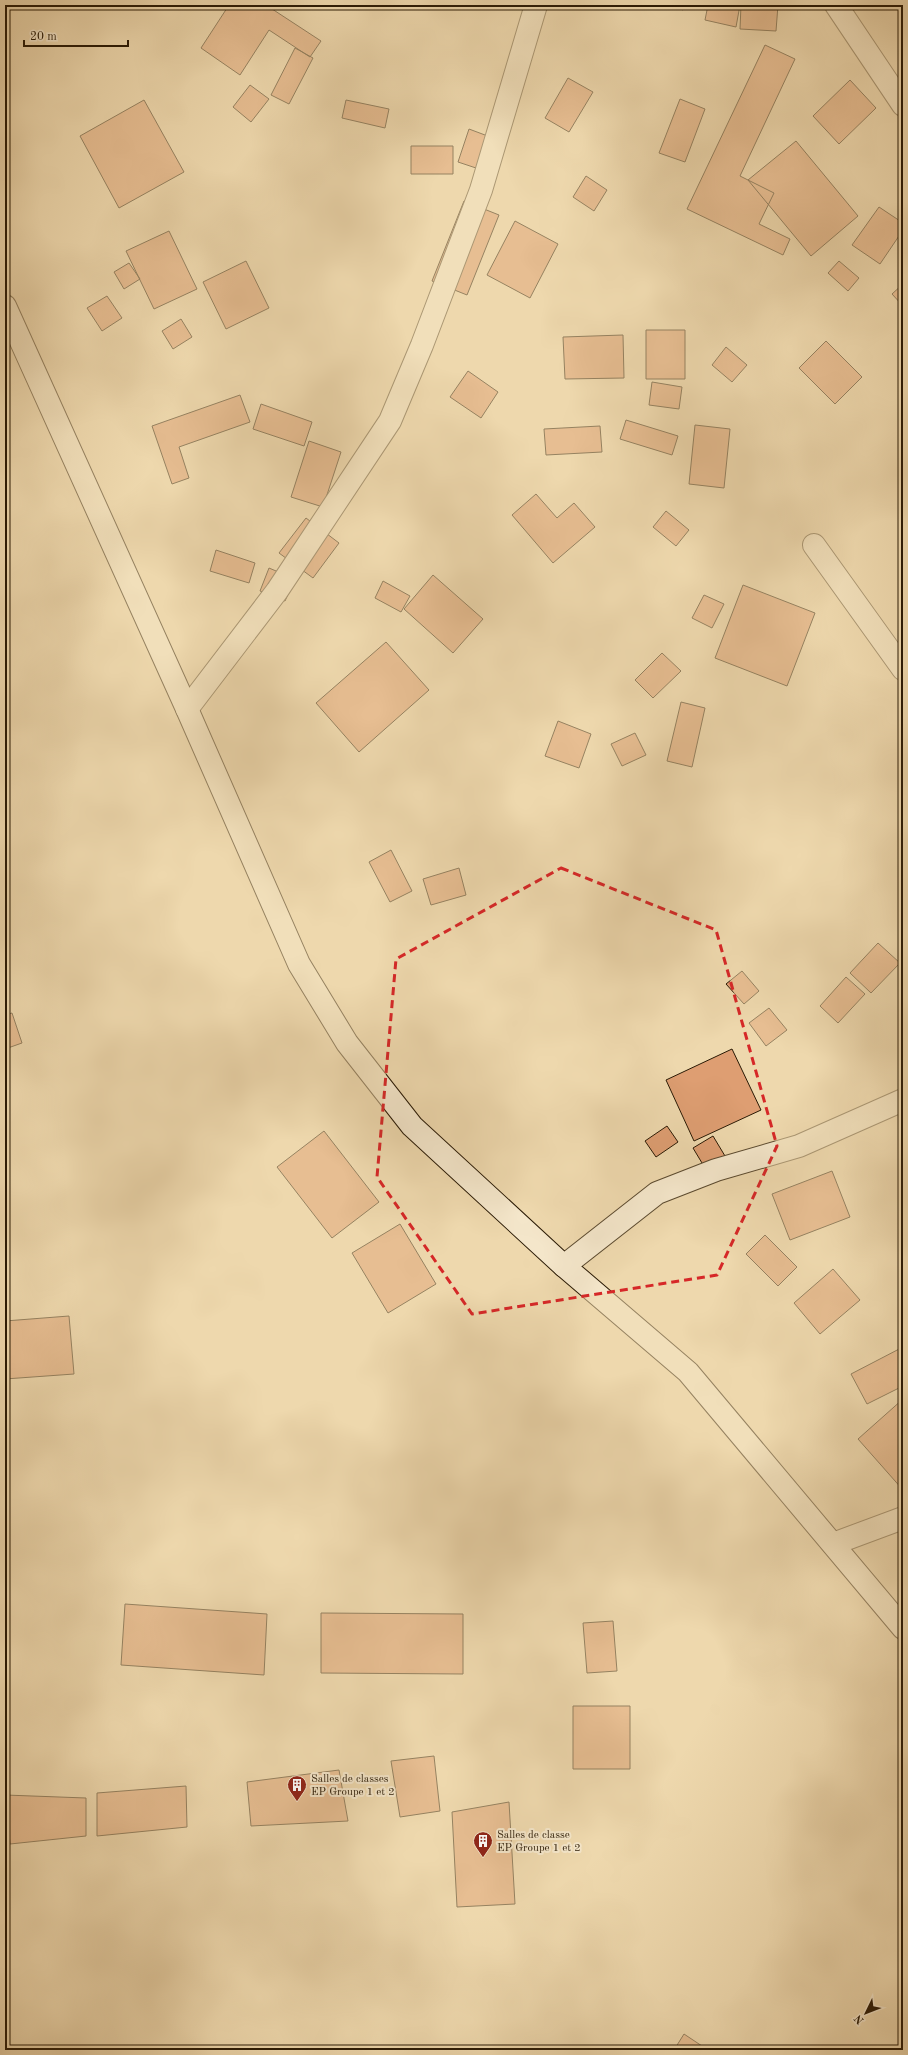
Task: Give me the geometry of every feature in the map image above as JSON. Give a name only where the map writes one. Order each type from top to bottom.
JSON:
[{"type":"main road","points":[[187,709],[277,591],[390,421],[422,345],[481,190],[536,5]]},
{"type":"main road","points":[[836,5],[903,106]]},
{"type":"main road","points":[[5,306],[187,709],[299,964],[347,1043],[412,1126],[564,1266],[688,1372],[903,1628]]},
{"type":"main road","points":[[814,545],[903,669]]},
{"type":"main road","points":[[564,1266],[657,1193],[716,1170],[799,1146],[903,1100]]},
{"type":"main road","points":[[834,1544],[903,1518]]},
{"type":"highlighted area","points":[[561,868],[716,930],[777,1146],[717,1275],[472,1314],[377,1177],[396,959]]},
{"type":"building","points":[[229,5],[266,5],[321,41],[310,57],[269,30],[240,75],[201,48]]},
{"type":"building","points":[[672,5],[685,5],[683,10]]},
{"type":"building","points":[[708,5],[740,5],[736,27],[705,20]]},
{"type":"building","points":[[741,5],[778,5],[776,31],[740,29]]},
{"type":"building","points":[[765,45],[795,59],[740,176],[774,193],[759,224],[790,239],[783,255],[687,209]]},
{"type":"building","points":[[295,48],[313,58],[289,104],[271,95]]},
{"type":"building","points":[[568,78],[593,92],[569,132],[545,118]]},
{"type":"building","points":[[850,80],[876,108],[839,144],[813,116]]},
{"type":"building","points":[[250,85],[269,99],[251,122],[233,107]]},
{"type":"building","points":[[680,99],[705,109],[685,162],[659,153]]},
{"type":"building","points":[[144,100],[184,172],[119,208],[80,136]]},
{"type":"building","points":[[346,100],[389,109],[385,128],[342,118]]},
{"type":"building","points":[[469,129],[493,138],[482,170],[458,162]]},
{"type":"building","points":[[796,141],[858,216],[811,256],[748,180]]},
{"type":"building","points":[[411,146],[453,146],[453,174],[411,174]]},
{"type":"building","points":[[586,176],[607,190],[594,211],[573,197]]},
{"type":"building","points":[[464,201],[499,215],[467,295],[432,281]]},
{"type":"building","points":[[879,207],[903,223],[903,230],[880,264],[852,245]]},
{"type":"building","points":[[515,221],[558,244],[530,298],[487,275]]},
{"type":"building","points":[[169,231],[197,289],[154,309],[126,251]]},
{"type":"building","points":[[246,261],[269,308],[226,329],[203,282]]},
{"type":"building","points":[[839,261],[859,278],[848,291],[828,273]]},
{"type":"building","points":[[129,263],[140,279],[124,289],[114,272]]},
{"type":"building","points":[[903,284],[903,306],[892,294]]},
{"type":"building","points":[[107,296],[122,318],[102,331],[87,308]]},
{"type":"building","points":[[181,319],[192,337],[173,349],[162,331]]},
{"type":"building","points":[[646,330],[685,330],[685,379],[646,379]]},
{"type":"building","points":[[623,335],[624,378],[565,379],[563,337]]},
{"type":"building","points":[[826,341],[862,377],[835,404],[799,368]]},
{"type":"building","points":[[726,347],[747,365],[732,382],[712,365]]},
{"type":"building","points":[[468,371],[498,392],[481,418],[450,397]]},
{"type":"building","points":[[652,382],[682,387],[679,409],[649,405]]},
{"type":"building","points":[[240,395],[250,422],[179,447],[189,478],[172,484],[152,426]]},
{"type":"building","points":[[261,404],[312,422],[304,446],[253,429]]},
{"type":"building","points":[[626,420],[678,436],[672,455],[620,439]]},
{"type":"building","points":[[695,425],[730,429],[724,488],[689,484]]},
{"type":"building","points":[[600,426],[602,452],[546,455],[544,429]]},
{"type":"building","points":[[309,441],[341,452],[323,507],[291,497]]},
{"type":"building","points":[[536,494],[557,518],[574,503],[595,527],[553,563],[512,515]]},
{"type":"building","points":[[666,511],[689,530],[676,546],[653,527]]},
{"type":"building","points":[[306,518],[339,543],[313,578],[279,553]]},
{"type":"building","points":[[216,550],[255,563],[249,583],[210,571]]},
{"type":"building","points":[[269,568],[295,579],[285,601],[260,591]]},
{"type":"building","points":[[433,575],[483,619],[453,653],[404,609]]},
{"type":"building","points":[[383,581],[410,596],[401,612],[375,598]]},
{"type":"building","points":[[743,585],[815,613],[787,686],[715,658]]},
{"type":"building","points":[[704,595],[724,604],[712,628],[692,618]]},
{"type":"building","points":[[386,642],[429,690],[359,752],[316,703]]},
{"type":"building","points":[[662,653],[681,671],[653,698],[635,680]]},
{"type":"building","points":[[681,702],[705,708],[692,767],[667,761]]},
{"type":"building","points":[[558,721],[591,734],[579,768],[545,756]]},
{"type":"building","points":[[635,733],[646,755],[622,766],[611,744]]},
{"type":"building","points":[[391,850],[412,891],[390,902],[369,862]]},
{"type":"building","points":[[459,868],[466,895],[431,905],[423,879]]},
{"type":"building","points":[[878,943],[900,963],[871,993],[850,973]]},
{"type":"building","points":[[742,971],[759,991],[744,1004],[726,984]]},
{"type":"building","points":[[846,977],[865,994],[838,1023],[820,1006]]},
{"type":"building","points":[[769,1008],[787,1030],[766,1046],[749,1023]]},
{"type":"building","points":[[12,1013],[22,1043],[5,1049],[5,1015]]},
{"type":"building","points":[[732,1049],[761,1110],[694,1141],[666,1080]]},
{"type":"building","points":[[667,1126],[678,1142],[656,1157],[645,1141]]},
{"type":"building","points":[[324,1131],[379,1202],[332,1238],[277,1167]]},
{"type":"building","points":[[713,1136],[725,1156],[705,1168],[693,1148]]},
{"type":"building","points":[[832,1171],[850,1217],[790,1240],[772,1194]]},
{"type":"building","points":[[400,1224],[436,1284],[388,1313],[352,1253]]},
{"type":"building","points":[[765,1235],[797,1267],[778,1286],[746,1254]]},
{"type":"building","points":[[833,1269],[860,1300],[820,1334],[794,1303]]},
{"type":"building","points":[[69,1316],[74,1374],[5,1379],[5,1321]]},
{"type":"building","points":[[903,1347],[903,1386],[867,1404],[851,1374]]},
{"type":"building","points":[[903,1399],[903,1490],[858,1439]]},
{"type":"building","points":[[125,1604],[267,1614],[264,1675],[121,1665]]},
{"type":"building","points":[[321,1613],[463,1614],[463,1674],[321,1673]]},
{"type":"building","points":[[613,1621],[617,1671],[587,1673],[583,1623]]},
{"type":"building","points":[[573,1706],[630,1706],[630,1769],[573,1769]]},
{"type":"building","name":"Salles de classes EP Groupe 1 et 2","points":[[434,1756],[440,1811],[400,1817],[391,1761]]},
{"type":"building","name":"Salles de classes EP Groupe 1 et 2","points":[[339,1770],[348,1821],[251,1826],[247,1782]]},
{"type":"building","points":[[186,1786],[187,1827],[97,1836],[97,1793]]},
{"type":"building","points":[[5,1795],[86,1798],[86,1836],[10,1844]]},
{"type":"building","name":"Salles de classe EP Groupe 1 et 2","points":[[509,1802],[515,1904],[457,1907],[452,1812]]},
{"type":"building","points":[[684,2034],[708,2050],[674,2050]]},
{"type":"place","name":"Salles de classes EP Groupe 1 et 2","points":[[297,1802]]},
{"type":"place","name":"Salles de classe EP Groupe 1 et 2","points":[[483,1858]]}]
